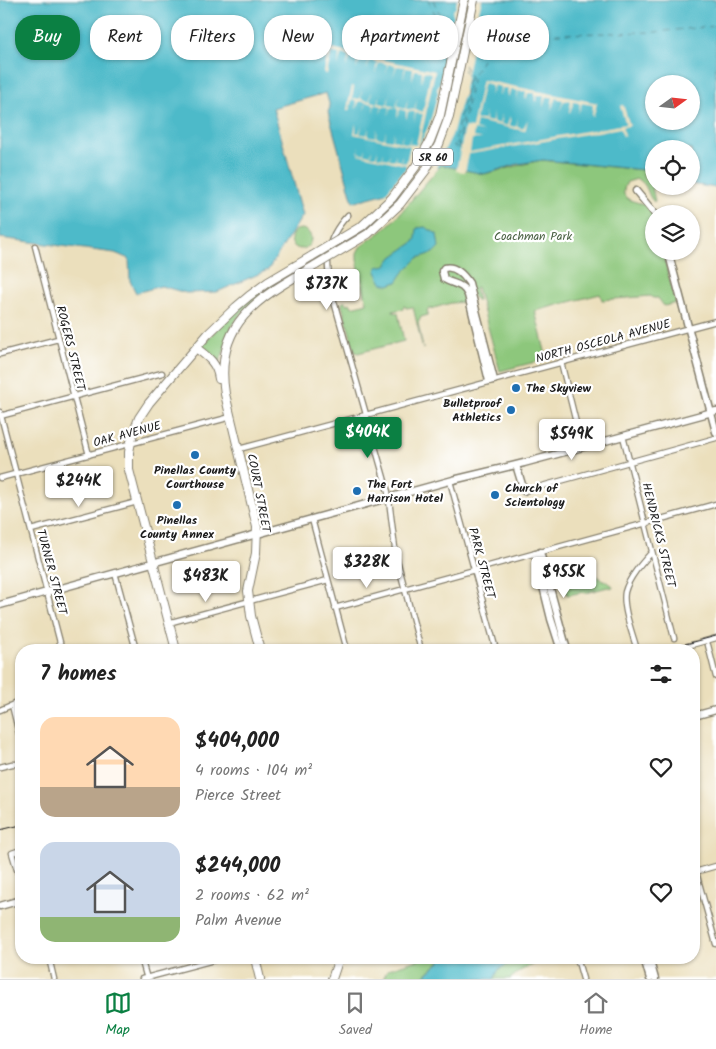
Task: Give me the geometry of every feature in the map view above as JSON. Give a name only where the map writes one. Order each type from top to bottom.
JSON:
[{"type":"main road","name":"SR 60","points":[[174,644],[130,470],[130,444],[136,425],[144,410],[196,348],[222,320],[249,296],[346,237],[367,222],[392,198],[420,160],[430,141],[440,114],[464,0]]},
{"type":"main road","name":"COURT STREET","points":[[259,644],[248,601],[249,583],[256,553],[257,535],[254,512],[223,380],[224,359],[230,339],[237,325],[250,308],[263,297],[368,234],[400,204],[426,170],[450,117],[474,0]]},
{"type":"main road","points":[[196,348],[212,359],[216,366],[225,407],[231,417]]},
{"type":"main road","points":[[256,964],[260,979]]},
{"type":"main road","points":[[332,979],[337,964]]},
{"type":"street","points":[[636,191],[648,205]]},
{"type":"street","points":[[348,216],[338,226],[332,239],[328,252],[328,273],[333,298],[390,498],[394,544],[419,644]]},
{"type":"street","name":"ROGERS STREET","points":[[35,246],[89,455]]},
{"type":"street","points":[[670,260],[713,412],[716,432]]},
{"type":"street","points":[[452,267],[463,275],[471,288],[492,381],[468,295],[465,288],[459,284],[444,279],[442,271],[444,268],[452,267]]},
{"type":"street","points":[[459,284],[463,275]]},
{"type":"street","name":"NORTH OSCEOLA AVENUE","points":[[239,449],[716,321]]},
{"type":"street","points":[[0,354],[58,339]]},
{"type":"street","points":[[561,362],[582,447]]},
{"type":"street","points":[[0,415],[162,373]]},
{"type":"street","points":[[0,605],[450,481],[713,412]]},
{"type":"street","name":"TURNER STREET","points":[[0,415],[60,644]]},
{"type":"street","name":"OAK AVENUE","points":[[0,478],[231,417]]},
{"type":"street","name":"HENDRICKS STREET","points":[[623,436],[674,638]]},
{"type":"street","points":[[514,465],[524,492],[716,438]]},
{"type":"street","name":"PARK STREET","points":[[450,481],[494,644]]},
{"type":"street","points":[[31,530],[137,502]]},
{"type":"street","points":[[335,608],[716,504]]},
{"type":"street","points":[[312,519],[345,644]]},
{"type":"street","points":[[635,644],[625,604],[625,592],[642,564],[652,552]]},
{"type":"street","points":[[538,553],[551,619],[559,644]]},
{"type":"street","points":[[538,553],[565,644]]},
{"type":"street","points":[[116,573],[134,644]]},
{"type":"street","points":[[168,623],[328,580]]},
{"type":"street","points":[[694,644],[716,638]]},
{"type":"street","points":[[708,645],[716,676]]},
{"type":"street","points":[[0,710],[15,704]]},
{"type":"street","points":[[12,705],[15,717]]},
{"type":"street","points":[[700,714],[716,710]]},
{"type":"street","points":[[0,767],[15,764]]},
{"type":"street","points":[[15,852],[12,853],[15,863]]},
{"type":"street","points":[[700,871],[716,866]]},
{"type":"street","points":[[700,889],[716,944]]},
{"type":"street","points":[[0,906],[15,902]]},
{"type":"street","points":[[50,964],[54,979]]},
{"type":"street","points":[[142,964],[145,979],[200,964]]},
{"type":"street","points":[[579,964],[583,979]]},
{"type":"street","points":[[646,964],[650,979]]},
{"type":"street","points":[[651,964],[655,979]]},
{"type":"green space","name":"Coachman Park","points":[[541,160],[643,170],[645,185],[637,179],[627,182],[624,195],[628,199],[645,205],[645,260],[664,260],[676,303],[664,306],[658,298],[651,296],[602,300],[600,294],[535,311],[547,359],[500,371],[477,287],[475,288],[478,300],[468,289],[461,291],[464,302],[451,303],[427,310],[428,315],[421,317],[418,323],[423,349],[413,307],[406,308],[405,306],[403,309],[393,311],[398,313],[404,341],[358,353],[355,352],[342,303],[345,301],[346,304],[350,303],[352,307],[367,303],[357,260],[357,253],[360,247],[397,217],[441,165],[484,174]]},
{"type":"green space","name":"Coachman Park","points":[[649,195],[654,195],[655,201],[651,199]]},
{"type":"green space","points":[[301,229],[308,232],[311,239],[308,246],[301,249],[294,246],[291,239],[294,232]]},
{"type":"green space","points":[[310,261],[312,264],[267,291],[238,317],[231,328],[220,361],[217,361],[202,349],[202,346],[220,325],[260,291]]},
{"type":"green space","points":[[584,570],[592,576],[593,574],[612,585],[613,588],[608,587],[567,595],[561,575]]},
{"type":"green space","points":[[404,964],[437,964],[423,977],[424,979],[383,979],[388,969]]},
{"type":"green space","points":[[508,964],[533,964],[510,979],[494,979],[498,969]]},
{"type":"water","points":[[0,0],[716,0],[716,188],[700,185],[700,140],[645,140],[645,170],[543,160],[518,164],[484,174],[441,165],[421,184],[353,202],[328,112],[330,107],[326,93],[273,108],[303,215],[268,270],[217,292],[186,293],[161,286],[136,293],[130,281],[129,259],[115,253],[0,238]]},
{"type":"water","points":[[425,227],[437,234],[439,247],[433,253],[418,258],[397,282],[389,285],[382,283],[376,272],[377,267],[386,265],[392,257],[414,242],[417,228]]},
{"type":"water","points":[[438,964],[508,964],[499,969],[494,979],[424,979],[423,977]]},
{"type":"pier","points":[[457,0],[482,0],[479,11],[481,15],[468,15],[468,60],[470,60],[464,89],[465,95],[462,98],[452,135],[437,165],[438,169],[422,186],[382,197],[406,168],[406,165],[358,154],[359,146],[359,153],[364,154],[366,148],[365,154],[370,155],[372,149],[371,156],[376,156],[378,150],[377,157],[382,158],[384,151],[383,158],[388,159],[390,153],[389,159],[394,160],[396,154],[395,160],[400,161],[402,155],[401,162],[406,163],[410,146],[354,134],[356,123],[356,133],[359,133],[362,125],[360,134],[367,135],[369,126],[368,136],[375,137],[377,128],[376,137],[384,139],[386,130],[385,139],[392,140],[394,131],[393,140],[400,142],[403,133],[401,142],[408,144],[411,135],[409,144],[416,145],[423,114],[416,113],[414,122],[415,112],[408,111],[406,120],[406,111],[400,109],[397,118],[398,109],[391,107],[388,116],[390,107],[383,106],[380,115],[382,106],[375,104],[373,113],[374,104],[367,102],[364,111],[366,102],[359,101],[356,110],[357,101],[352,99],[349,110],[347,110],[352,86],[354,87],[352,98],[360,99],[362,89],[361,99],[369,101],[372,90],[370,101],[378,103],[381,92],[379,103],[387,105],[390,93],[388,105],[396,107],[399,96],[397,107],[405,109],[408,98],[406,109],[414,110],[417,99],[415,110],[423,112],[431,73],[424,71],[421,83],[422,71],[415,70],[412,81],[413,69],[406,68],[403,79],[405,67],[397,66],[393,77],[396,66],[388,64],[386,75],[387,64],[379,62],[375,74],[377,62],[369,60],[383,60],[435,71],[419,146],[429,125],[445,60],[458,60],[458,15],[454,15],[452,12],[456,7]]},
{"type":"pier","points":[[332,49],[342,51],[338,67],[339,54],[332,52]]},
{"type":"pier","points":[[326,60],[330,60],[327,74],[324,73]]},
{"type":"pier","points":[[482,80],[597,103],[593,117],[593,105],[582,103],[578,114],[580,104],[574,101],[569,113],[570,100],[564,101],[560,111],[563,100],[556,98],[551,110],[553,97],[546,97],[543,108],[544,95],[537,95],[535,106],[535,93],[528,93],[525,103],[526,91],[519,91],[516,101],[518,91],[511,89],[507,100],[508,88],[502,88],[498,98],[501,87],[494,85],[490,96],[492,85],[485,83],[483,84],[477,120],[484,120],[485,111],[485,121],[492,122],[493,112],[493,122],[499,124],[502,114],[501,124],[507,126],[510,116],[510,126],[516,127],[518,117],[517,127],[523,129],[528,119],[525,131],[477,121],[475,129],[484,132],[474,130],[473,137],[483,139],[472,139],[470,152],[626,124],[620,106],[623,105],[630,126],[622,127],[625,135],[623,136],[620,128],[469,154],[465,172],[456,171],[465,127],[472,128]]},
{"type":"ferry route","points":[[428,0],[436,15]]},
{"type":"ferry route","points":[[433,0],[440,15]]},
{"type":"ferry route","points":[[464,65],[470,77],[457,146],[460,149],[459,146],[473,75],[488,50],[510,35],[655,32],[716,26]]},
{"type":"ferry route","points":[[457,148],[454,146],[468,78],[463,69]]},
{"type":"railway","points":[[686,644],[716,636]]},
{"type":"railway","points":[[0,830],[15,826]]},
{"type":"place","name":"The Skyview","points":[[516,388]]},
{"type":"place","name":"Bulletproof Athletics","points":[[511,410]]},
{"type":"place","name":"Pinellas County Courthouse","points":[[195,455]]},
{"type":"place","name":"The Fort Harrison Hotel","points":[[357,491]]},
{"type":"place","name":"Church of Scientology","points":[[495,495]]},
{"type":"place","name":"Pinellas County Annex","points":[[177,505]]}]
